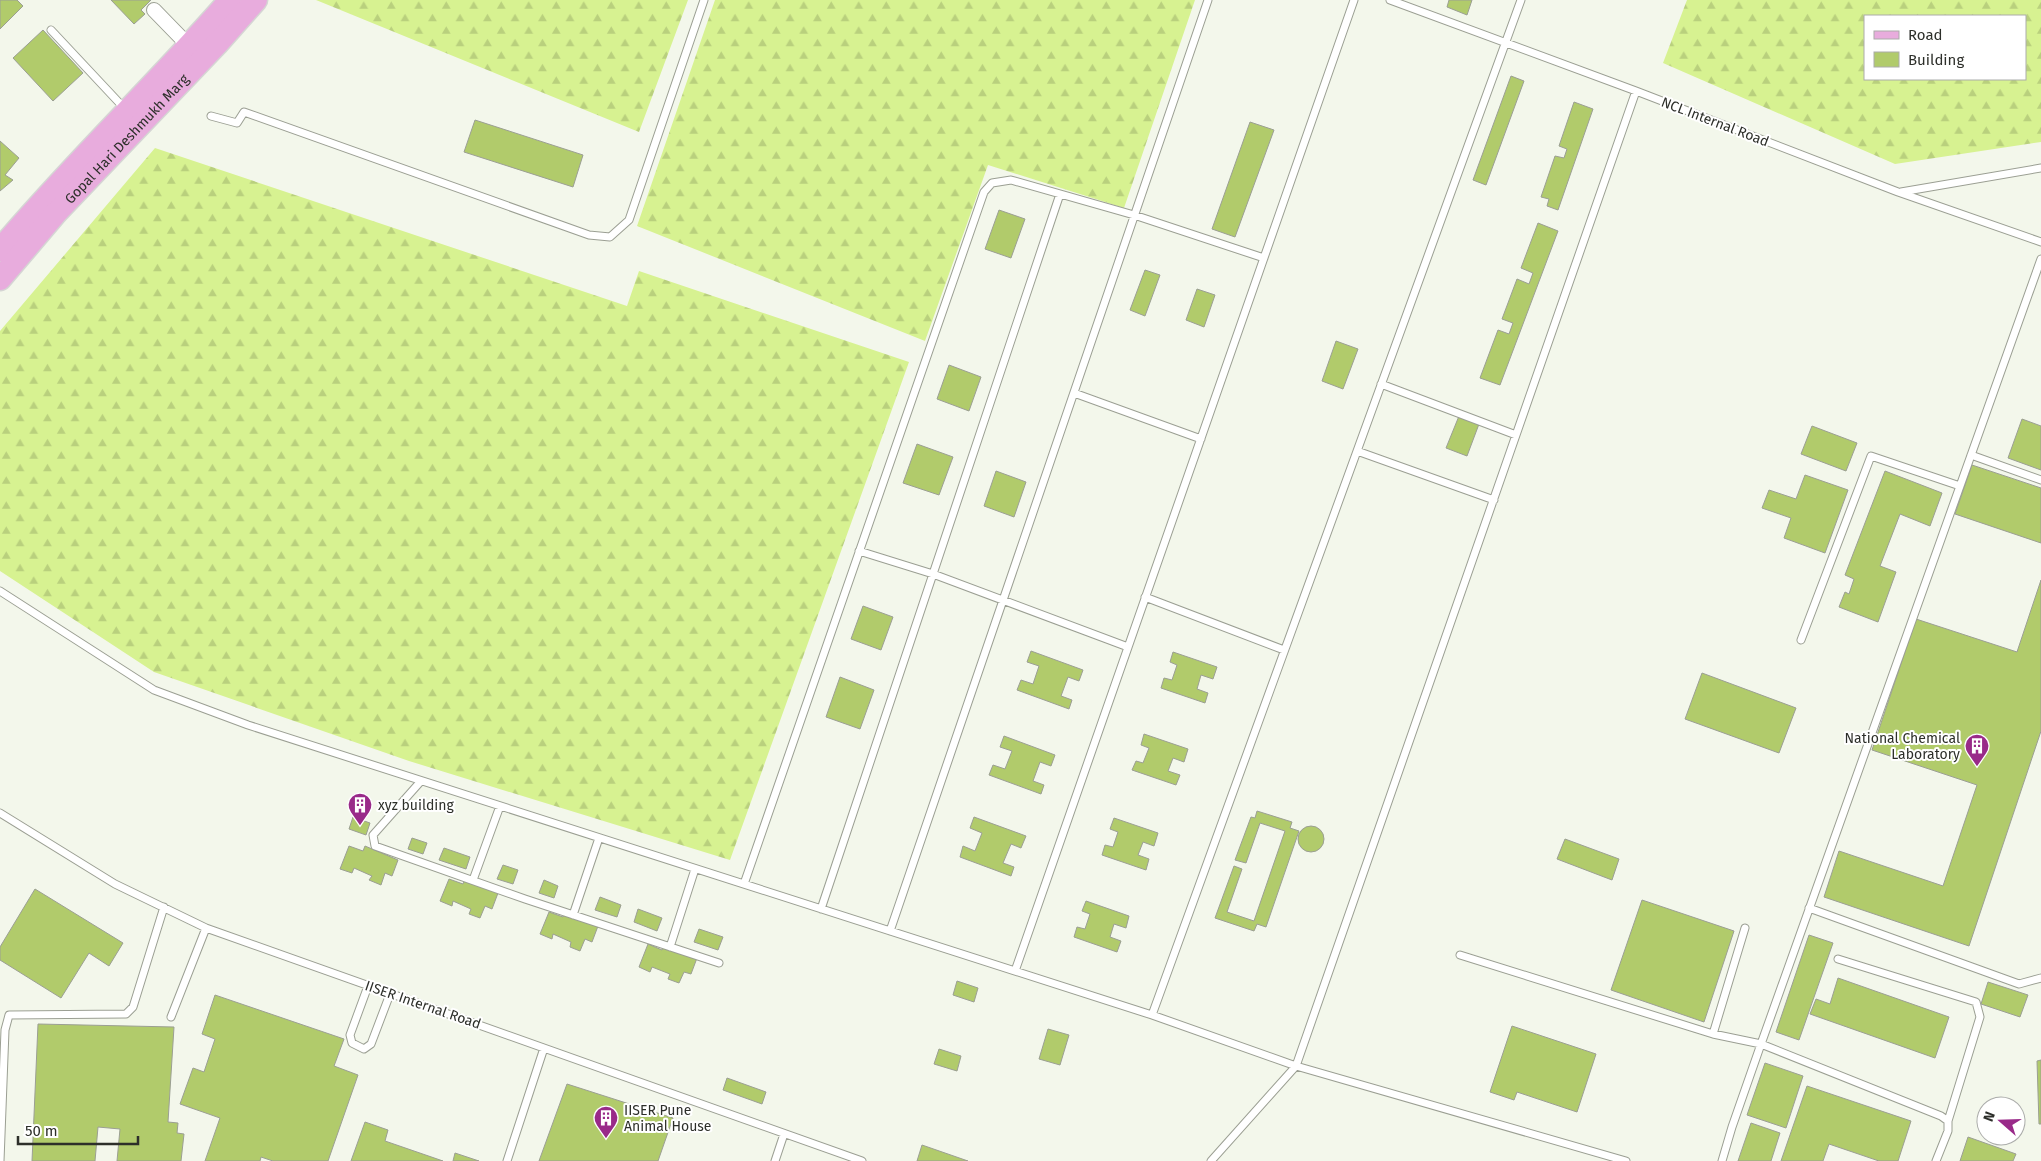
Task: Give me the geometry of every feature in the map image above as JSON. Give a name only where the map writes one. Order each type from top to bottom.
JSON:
[{"type":"main road","name":"Gopal Hari Deshmukh Marg","points":[[0,250],[42,201],[230,0]]},
{"type":"main road","name":"Gopal Hari Deshmukh Marg","points":[[0,280],[56,213],[217,44],[256,0]]},
{"type":"street","points":[[154,10],[189,46]]},
{"type":"lane","points":[[211,116],[237,122],[244,112],[589,235],[610,237],[629,220],[704,0]]},
{"type":"lane","points":[[890,931],[1208,0]]},
{"type":"lane","points":[[1015,971],[1354,0]]},
{"type":"lane","name":"NCL Internal Road","points":[[1390,0],[1636,91],[1898,192],[2041,242]]},
{"type":"lane","points":[[1152,1015],[1521,0]]},
{"type":"lane","points":[[51,30],[127,111]]},
{"type":"lane","points":[[1211,1161],[1296,1066],[1636,91]]},
{"type":"lane","points":[[1898,192],[2041,168]]},
{"type":"lane","points":[[744,884],[984,192],[992,182],[1011,180],[1134,215],[1264,258]]},
{"type":"lane","points":[[821,909],[1060,194]]},
{"type":"lane","points":[[1722,1161],[1809,908],[2041,259]]},
{"type":"lane","points":[[1381,384],[1516,435]]},
{"type":"lane","points":[[1074,393],[1201,439]]},
{"type":"lane","points":[[1357,451],[1494,500]]},
{"type":"lane","points":[[1971,455],[2041,480]]},
{"type":"lane","points":[[1801,640],[1871,456],[1960,486]]},
{"type":"lane","points":[[859,551],[933,574],[1128,647]]},
{"type":"lane","points":[[0,591],[154,690],[248,726],[1152,1015],[1296,1066],[1626,1161]]},
{"type":"lane","points":[[1145,598],[1284,650]]},
{"type":"lane","points":[[421,781],[373,835],[375,846],[719,963]]},
{"type":"lane","points":[[473,880],[500,806]]},
{"type":"lane","name":"IISER Internal Road","points":[[0,813],[116,884],[206,928],[862,1161]]},
{"type":"lane","points":[[573,914],[599,838]]},
{"type":"lane","points":[[670,946],[695,869]]},
{"type":"lane","points":[[0,1161],[5,1030],[9,1015],[126,1014],[133,1006],[164,907]]},
{"type":"lane","points":[[1809,908],[2019,984],[2041,978]]},
{"type":"lane","points":[[171,1017],[206,928]]},
{"type":"lane","points":[[1714,1034],[1745,928]]},
{"type":"lane","points":[[1460,955],[1714,1034],[1761,1044],[1941,1116],[1948,1121]]},
{"type":"lane","points":[[1838,959],[1976,1002],[1980,1018],[1948,1121],[1948,1131],[1936,1161]]},
{"type":"lane","points":[[368,986],[350,1035],[352,1043],[364,1049],[371,1044],[390,994]]},
{"type":"lane","points":[[506,1161],[544,1048]]},
{"type":"lane","points":[[775,1161],[784,1134]]},
{"type":"green space","points":[[316,0],[688,0],[639,132]]},
{"type":"green space","points":[[715,0],[1195,0],[1124,208],[988,165],[925,341],[637,226]]},
{"type":"green space","points":[[1687,0],[2041,0],[2041,142],[1895,164],[1663,63]]},
{"type":"green space","points":[[155,148],[627,306],[639,271],[909,362],[730,860],[409,761],[154,672],[0,571],[0,331]]},
{"type":"building","points":[[0,0],[17,0],[23,6],[0,29]]},
{"type":"building","points":[[111,0],[151,0],[141,10],[145,14],[134,24]]},
{"type":"building","points":[[1449,0],[1472,0],[1467,15],[1447,7]]},
{"type":"building","points":[[43,30],[83,73],[53,101],[13,58]]},
{"type":"building","points":[[1511,76],[1524,81],[1486,185],[1473,180]]},
{"type":"building","points":[[1574,102],[1593,109],[1558,210],[1547,206],[1549,199],[1541,197],[1555,156],[1564,158],[1567,149],[1559,146]]},
{"type":"building","points":[[475,120],[583,155],[573,187],[464,152]]},
{"type":"building","points":[[1250,122],[1274,130],[1235,237],[1212,229]]},
{"type":"building","points":[[0,141],[19,158],[5,175],[13,180],[0,191]]},
{"type":"building","points":[[999,210],[1025,219],[1011,258],[985,249]]},
{"type":"building","points":[[1538,223],[1558,231],[1500,385],[1480,378],[1498,330],[1509,334],[1513,323],[1502,319],[1517,279],[1529,284],[1533,273],[1521,268]]},
{"type":"building","points":[[1145,270],[1160,275],[1145,316],[1130,310]]},
{"type":"building","points":[[1197,289],[1215,295],[1204,327],[1186,320]]},
{"type":"building","points":[[1336,341],[1358,349],[1343,389],[1322,381]]},
{"type":"building","points":[[949,365],[981,377],[969,411],[937,399]]},
{"type":"building","points":[[1459,416],[1479,424],[1467,456],[1446,448]]},
{"type":"building","points":[[2022,419],[2041,426],[2041,470],[2008,458]]},
{"type":"building","points":[[1812,426],[1857,443],[1846,471],[1801,454]]},
{"type":"building","points":[[917,444],[953,457],[939,495],[903,483]]},
{"type":"building","points":[[1972,465],[2041,488],[2041,543],[1955,514]]},
{"type":"building","points":[[996,471],[1026,482],[1014,517],[984,506]]},
{"type":"building","points":[[1885,471],[1942,493],[1930,526],[1900,514],[1880,566],[1896,572],[1878,622],[1839,607],[1845,592],[1849,594],[1854,579],[1845,575]]},
{"type":"building","points":[[1805,475],[1848,490],[1825,553],[1784,538],[1791,518],[1762,508],[1769,490],[1796,499]]},
{"type":"building","name":"National Chemical Laboratory","points":[[2041,580],[2041,731],[1969,946],[1824,897],[1839,851],[1943,886],[1977,785],[1872,750],[1916,619],[2017,652]]},
{"type":"building","points":[[863,606],[893,617],[881,650],[851,639]]},
{"type":"building","points":[[1031,651],[1083,670],[1079,681],[1068,677],[1061,696],[1072,700],[1069,709],[1017,690],[1021,680],[1033,684],[1039,666],[1027,662]]},
{"type":"building","points":[[1173,652],[1217,667],[1213,679],[1201,675],[1197,689],[1208,693],[1205,703],[1161,688],[1164,678],[1172,680],[1177,665],[1170,662]]},
{"type":"building","points":[[1702,673],[1796,708],[1779,753],[1685,719]]},
{"type":"building","points":[[840,677],[874,690],[860,729],[826,717]]},
{"type":"building","points":[[1144,734],[1188,749],[1184,762],[1173,758],[1168,771],[1180,775],[1176,785],[1132,770],[1136,761],[1143,763],[1149,748],[1141,745]]},
{"type":"building","points":[[1004,736],[1055,755],[1051,766],[1040,762],[1033,781],[1044,785],[1041,794],[989,775],[993,765],[1005,769],[1012,751],[1000,747]]},
{"type":"building","points":[[1257,811],[1292,822],[1290,828],[1299,831],[1266,927],[1257,924],[1254,931],[1215,918],[1234,866],[1242,869],[1227,912],[1254,921],[1285,831],[1260,823],[1246,863],[1235,860],[1251,817],[1255,818]]},
{"type":"building","name":"xyz building","points":[[353,817],[370,823],[366,835],[349,829]]},
{"type":"building","points":[[974,817],[1026,836],[1021,848],[1011,844],[1003,863],[1014,867],[1011,876],[960,857],[963,846],[975,851],[982,833],[970,828]]},
{"type":"building","points":[[1114,818],[1158,833],[1154,846],[1143,842],[1138,855],[1149,859],[1146,870],[1102,855],[1105,845],[1113,847],[1118,832],[1110,829]]},
{"type":"building","points":[[1311,826],[1320,830],[1324,839],[1320,848],[1311,852],[1302,848],[1298,839],[1302,830]]},
{"type":"building","points":[[412,838],[427,843],[423,854],[408,849]]},
{"type":"building","points":[[1565,839],[1619,859],[1612,880],[1557,859]]},
{"type":"building","points":[[349,846],[363,851],[365,846],[398,860],[392,876],[385,873],[381,885],[369,880],[372,876],[354,868],[352,873],[340,869]]},
{"type":"building","points":[[444,848],[470,857],[466,869],[439,860]]},
{"type":"building","points":[[503,865],[518,870],[513,884],[497,879]]},
{"type":"building","points":[[449,879],[463,884],[465,879],[498,893],[492,909],[485,906],[480,918],[469,914],[471,909],[453,901],[452,906],[440,901]]},
{"type":"building","points":[[544,880],[558,886],[554,898],[539,893]]},
{"type":"building","points":[[35,889],[123,943],[109,966],[89,953],[61,998],[0,960],[0,947]]},
{"type":"building","points":[[600,897],[621,905],[617,917],[595,910]]},
{"type":"building","points":[[1642,900],[1734,931],[1704,1022],[1611,990]]},
{"type":"building","points":[[1086,901],[1129,916],[1126,928],[1114,924],[1110,937],[1121,941],[1117,952],[1074,937],[1077,927],[1085,929],[1090,914],[1082,911]]},
{"type":"building","points":[[638,909],[662,918],[657,931],[634,922]]},
{"type":"building","points":[[549,912],[563,917],[565,912],[598,926],[592,942],[585,939],[580,951],[570,947],[571,942],[553,934],[552,939],[540,934]]},
{"type":"building","points":[[699,929],[723,937],[718,950],[694,942]]},
{"type":"building","points":[[1809,935],[1833,943],[1799,1040],[1776,1032]]},
{"type":"building","points":[[648,944],[662,950],[664,945],[697,958],[691,974],[684,972],[679,983],[668,979],[670,974],[652,967],[650,972],[639,967]]},
{"type":"building","points":[[1838,978],[1949,1017],[1935,1058],[1810,1014],[1816,999],[1830,1004]]},
{"type":"building","points":[[957,981],[978,988],[974,1002],[953,995]]},
{"type":"building","points":[[1988,982],[2028,995],[2020,1017],[1981,1004]]},
{"type":"building","points":[[215,995],[344,1039],[334,1066],[358,1075],[328,1161],[273,1161],[261,1157],[260,1161],[205,1161],[220,1118],[180,1104],[193,1068],[204,1072],[215,1039],[202,1034]]},
{"type":"building","points":[[38,1024],[174,1027],[168,1122],[178,1123],[177,1133],[184,1134],[181,1161],[117,1161],[120,1129],[98,1127],[95,1161],[32,1161]]},
{"type":"building","points":[[1512,1026],[1596,1054],[1577,1112],[1517,1092],[1514,1100],[1490,1092]]},
{"type":"building","points":[[1048,1029],[1069,1035],[1060,1065],[1039,1059]]},
{"type":"building","points":[[939,1049],[961,1056],[957,1071],[934,1064]]},
{"type":"building","points":[[2041,1060],[2041,1124],[2039,1124],[2037,1061]]},
{"type":"building","points":[[1765,1063],[1803,1076],[1786,1128],[1747,1115]]},
{"type":"building","points":[[727,1078],[766,1092],[762,1104],[723,1090]]},
{"type":"building","name":"IISER Pune Animal House","points":[[567,1084],[673,1118],[658,1161],[539,1161]]},
{"type":"building","points":[[1807,1086],[1911,1121],[1898,1161],[1879,1161],[1829,1144],[1823,1161],[1781,1161]]},
{"type":"building","points":[[365,1122],[388,1130],[385,1141],[443,1161],[351,1161]]},
{"type":"building","points":[[1751,1123],[1780,1133],[1771,1161],[1738,1161]]},
{"type":"building","points":[[1968,1137],[1976,1140],[1976,1146],[1993,1146],[2016,1154],[2013,1161],[1960,1161]]},
{"type":"building","points":[[922,1145],[968,1161],[917,1161]]},
{"type":"building","points":[[455,1153],[479,1161],[453,1161]]},
{"type":"place","name":"National Chemical Laboratory","points":[[1977,767]]},
{"type":"place","name":"xyz building","points":[[360,826]]},
{"type":"place","name":"IISER Pune Animal House","points":[[606,1139]]}]
